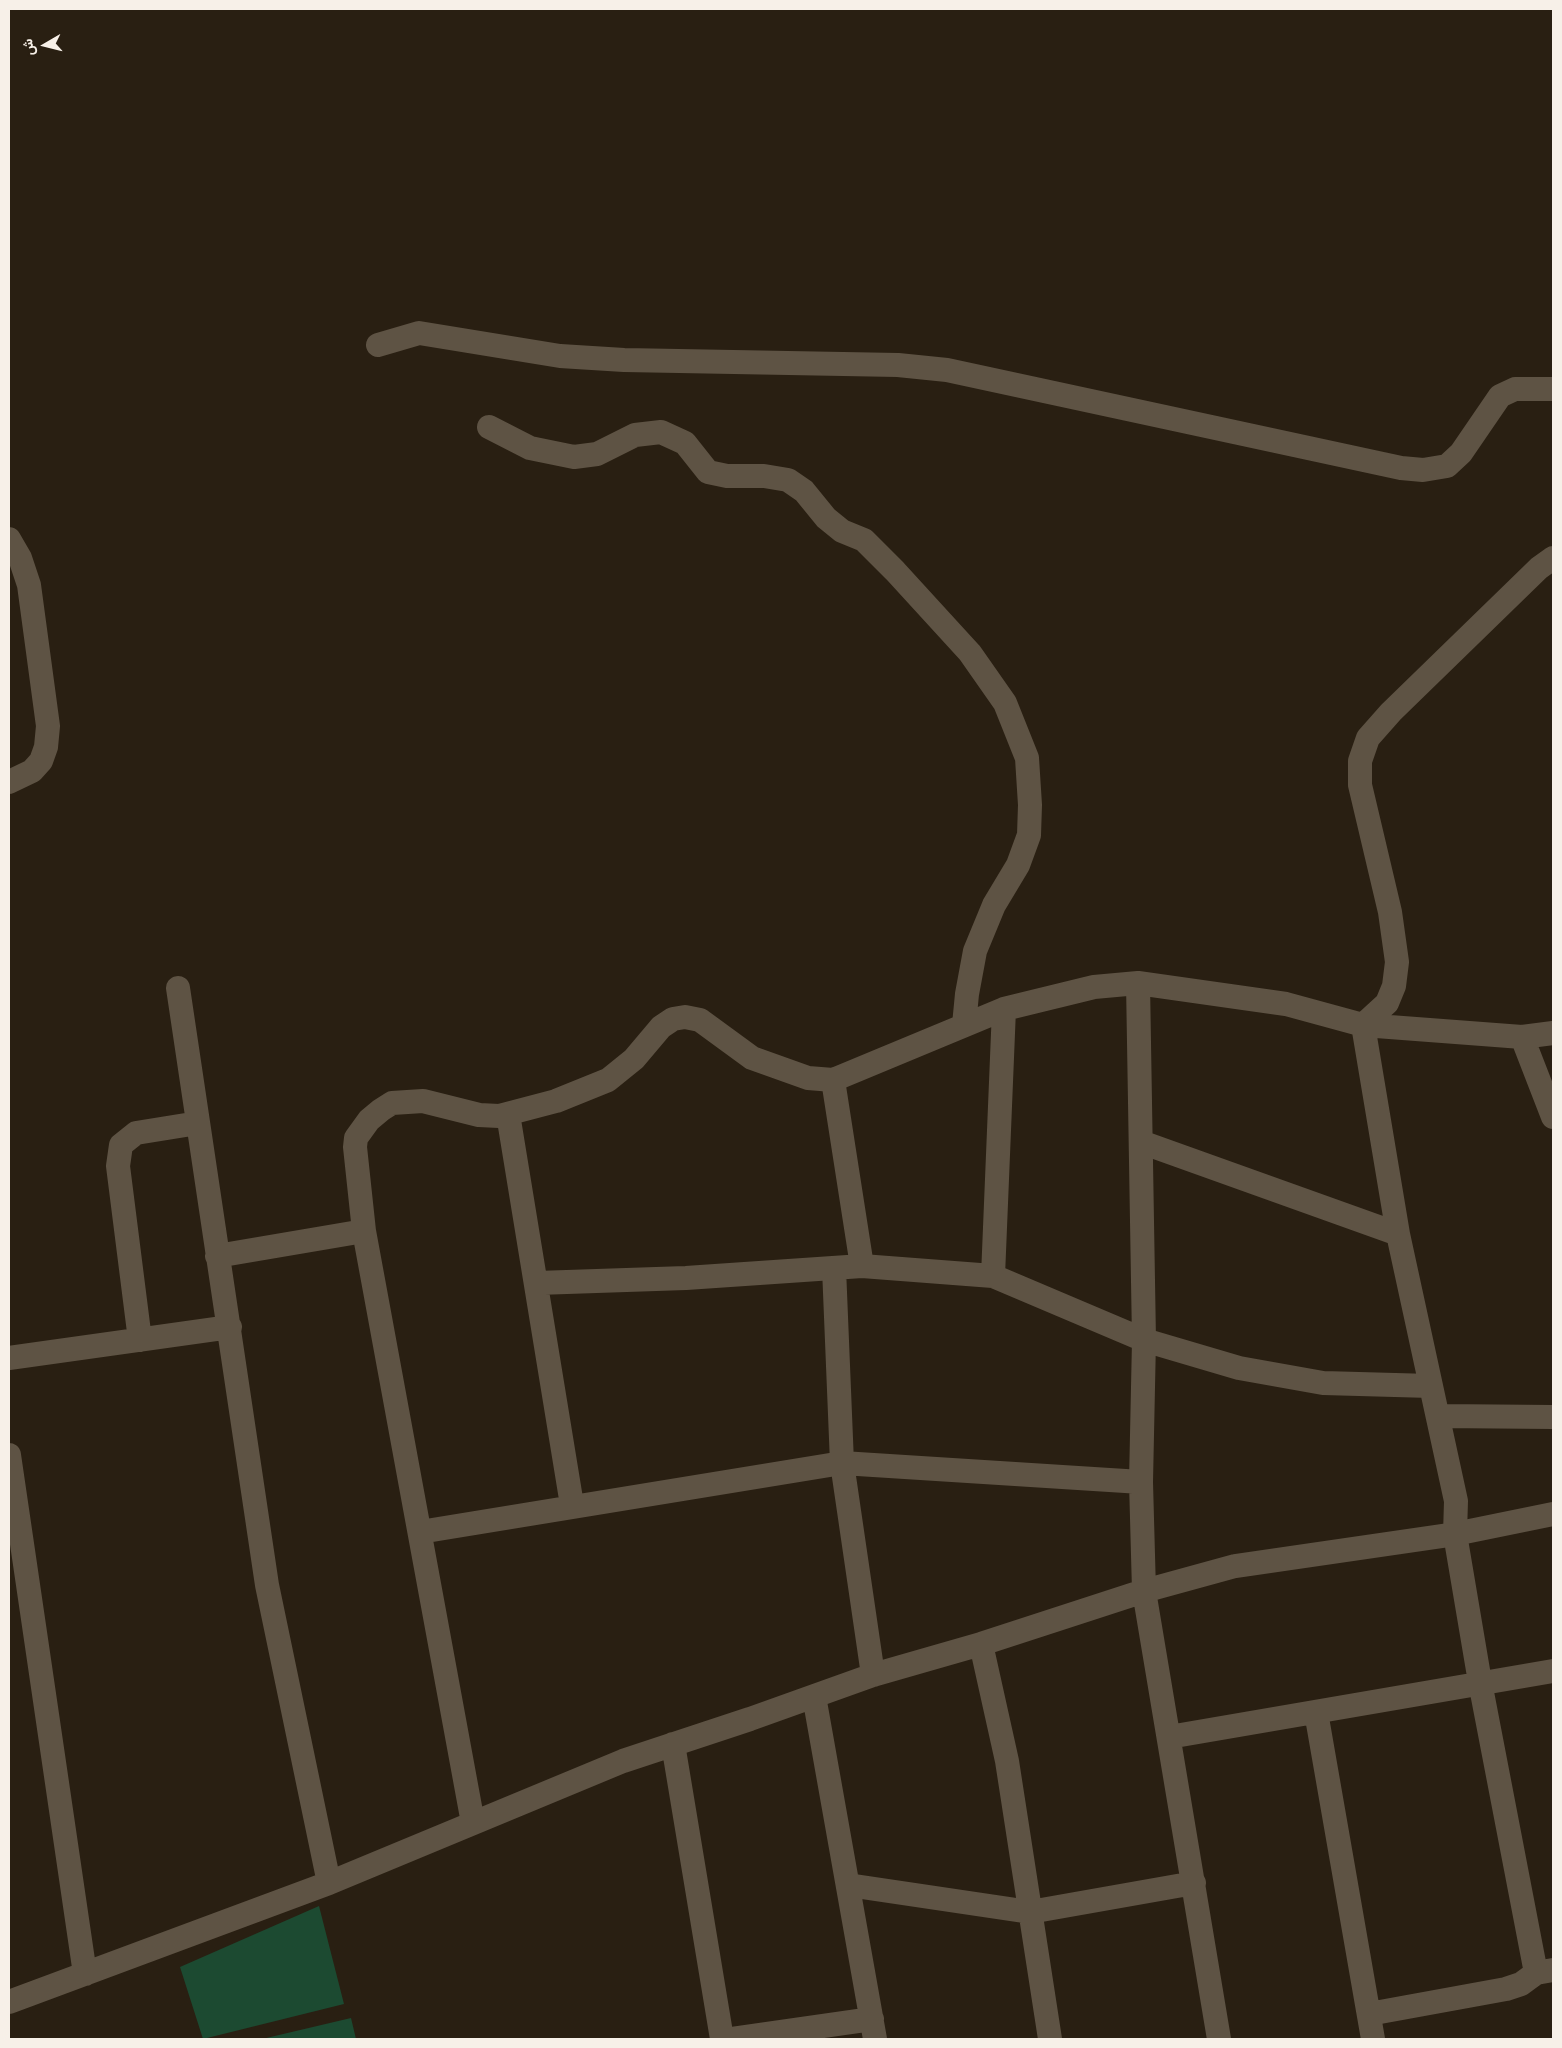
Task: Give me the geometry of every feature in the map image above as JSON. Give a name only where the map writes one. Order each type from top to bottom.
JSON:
[{"type":"street","points":[[378,345],[419,333],[560,356],[633,360],[898,365],[948,370],[1401,468],[1423,470],[1447,466],[1461,453],[1500,396],[1515,389],[1553,389]]},
{"type":"street","points":[[489,427],[530,448],[574,457],[597,454],[635,435],[661,432],[684,443],[708,472],[727,476],[764,476],[788,480],[804,491],[826,518],[842,531],[864,540],[895,571],[970,654],[1006,703],[1026,758],[1030,804],[1029,835],[1018,865],[994,905],[975,950],[967,994],[964,1025]]},
{"type":"street","points":[[9,539],[20,558],[29,585],[48,726],[46,747],[41,761],[32,771],[9,782]]},
{"type":"street","points":[[1364,1025],[1387,1003],[1394,986],[1397,962],[1390,912],[1360,785],[1360,761],[1368,738],[1391,712],[1532,574],[1553,558]]},
{"type":"street","points":[[1138,983],[1144,1340],[1141,1482],[1144,1591],[1219,2039]]},
{"type":"street","points":[[473,1823],[364,1231],[355,1147],[360,1132],[381,1110],[392,1103],[423,1101],[479,1115],[508,1114],[556,1101],[608,1080],[634,1059],[661,1027],[674,1019],[685,1017],[700,1020],[752,1058],[780,1070],[808,1078],[833,1080],[1004,1009],[1094,987],[1138,983],[1286,1004],[1364,1025],[1522,1037],[1553,1034]]},
{"type":"street","points":[[178,988],[267,1585],[329,1883]]},
{"type":"street","points":[[993,1276],[1004,1009]]},
{"type":"street","points":[[1364,1025],[1398,1234],[1456,1501],[1455,1534],[1480,1682],[1545,1971],[1521,1984],[1506,1989],[1369,2014]]},
{"type":"street","points":[[1522,1037],[1553,1117]]},
{"type":"street","points":[[833,1080],[862,1266]]},
{"type":"street","points":[[508,1114],[572,1506]]},
{"type":"street","points":[[140,1340],[118,1166],[121,1145],[136,1133],[198,1123]]},
{"type":"street","points":[[1141,1142],[1398,1234]]},
{"type":"street","points":[[217,1256],[364,1231]]},
{"type":"street","points":[[537,1283],[686,1278],[862,1266],[993,1276],[1144,1340],[1239,1368],[1323,1382],[1430,1386]]},
{"type":"street","points":[[834,1268],[842,1464],[873,1675]]},
{"type":"street","points":[[9,1358],[230,1327]]},
{"type":"street","points":[[1439,1416],[1553,1417]]},
{"type":"street","points":[[9,1455],[85,1974]]},
{"type":"street","points":[[420,1532],[842,1464],[1141,1482]]},
{"type":"street","points":[[9,2002],[329,1883],[623,1761],[873,1675],[981,1644],[1144,1591],[1235,1566],[1455,1534],[1553,1514]]},
{"type":"street","points":[[981,1644],[1007,1761],[1050,2039]]},
{"type":"street","points":[[1168,1737],[1553,1671]]},
{"type":"street","points":[[732,2039],[873,2029],[814,1696]]},
{"type":"street","points":[[1316,1712],[1373,2039]]},
{"type":"street","points":[[673,1744],[722,2039]]},
{"type":"street","points":[[848,1885],[1030,1912],[1194,1883]]},
{"type":"green space","points":[[319,1906],[344,2004],[203,2039],[180,1967]]},
{"type":"green space","points":[[351,2018],[356,2039],[262,2039]]}]
